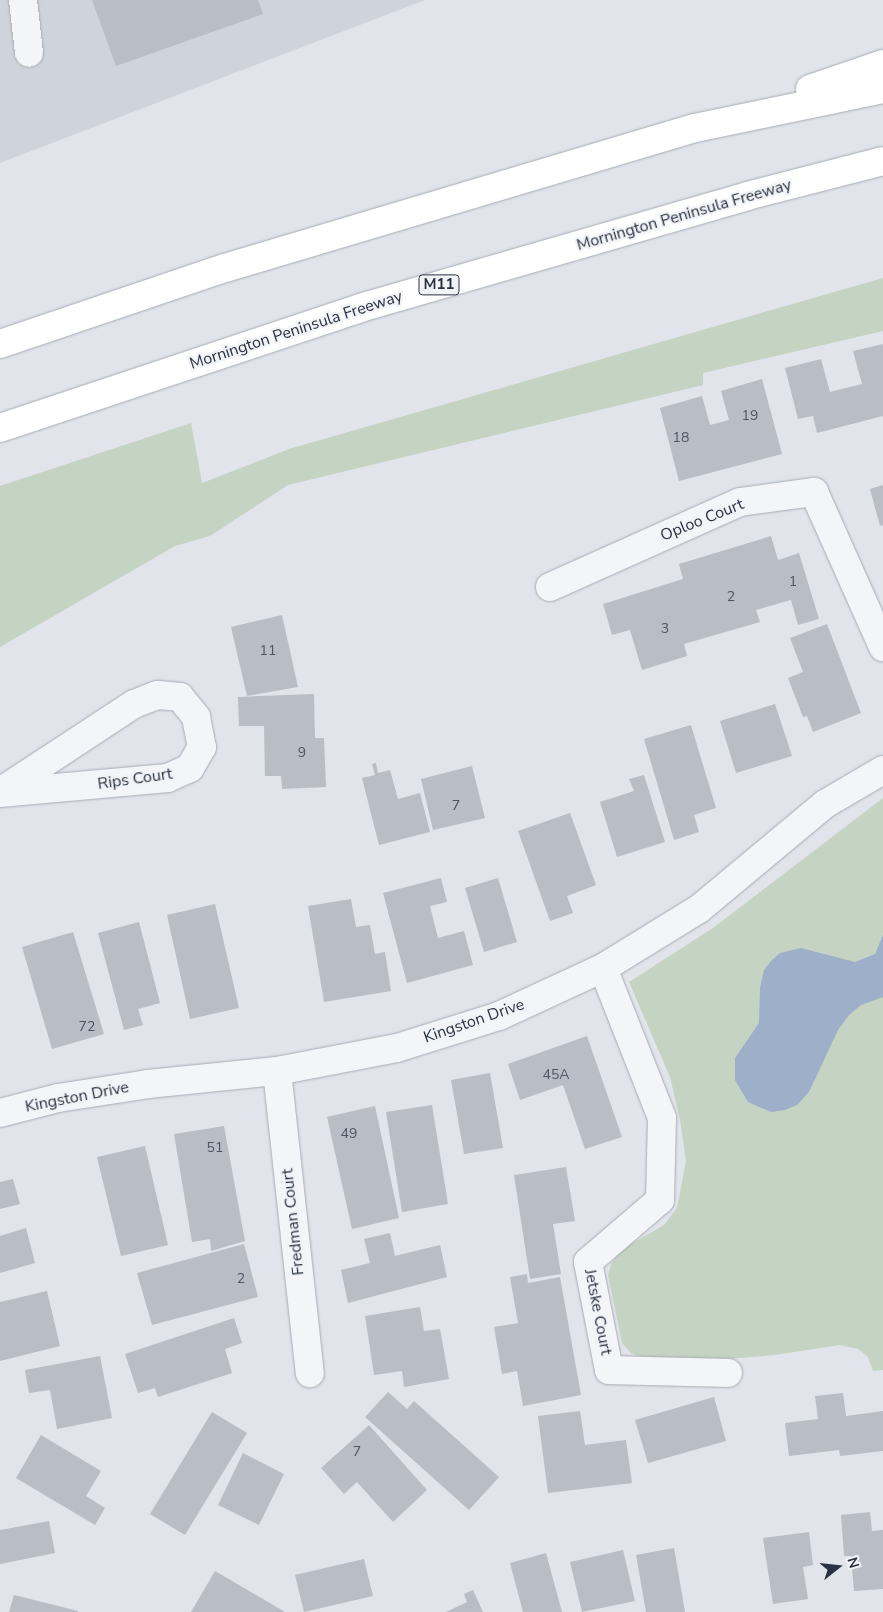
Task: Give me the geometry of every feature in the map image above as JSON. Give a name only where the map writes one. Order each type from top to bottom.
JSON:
[{"type":"highway","points":[[0,344],[224,268],[695,128],[883,64]]},
{"type":"highway","points":[[695,128],[883,88]]},
{"type":"highway","name":"Mornington Peninsula Freeway","points":[[0,428],[360,308],[747,196],[883,161]]},
{"type":"street","points":[[22,0],[29,52]]},
{"type":"street","name":"Oploo Court","points":[[550,587],[740,502],[814,492],[883,647]]},
{"type":"street","name":"Rips Court","points":[[158,696],[180,697],[196,717],[202,747],[190,768],[168,778],[0,792],[134,704],[158,696]]},
{"type":"street","name":"Kingston Drive","points":[[0,1113],[58,1098],[148,1084],[277,1071],[397,1048],[480,1021],[603,968],[700,909],[825,804],[883,770]]},
{"type":"street","name":"Jetske Court","points":[[603,968],[662,1118],[660,1200],[588,1262],[609,1370],[728,1373]]},
{"type":"street","name":"Fredman Court","points":[[277,1071],[310,1373]]},
{"type":"shaded area","points":[[0,0],[425,0],[0,163]]},
{"type":"green space","points":[[883,278],[883,331],[703,373],[703,385],[288,485],[210,536],[175,546],[0,647],[0,486],[191,423],[202,483],[289,449]]},
{"type":"green space","points":[[883,798],[883,1370],[873,1371],[868,1357],[858,1349],[840,1345],[775,1355],[666,1364],[647,1360],[631,1353],[622,1343],[608,1275],[611,1264],[621,1250],[664,1225],[677,1208],[686,1161],[680,1120],[670,1077],[629,982],[713,928]]},
{"type":"water","points":[[883,935],[883,997],[861,1005],[849,1015],[838,1030],[809,1092],[797,1105],[785,1110],[771,1112],[748,1102],[735,1080],[735,1058],[759,1023],[760,988],[764,970],[771,961],[780,953],[801,948],[855,962],[875,954]]},
{"type":"building","points":[[92,0],[258,0],[263,14],[116,66]]},
{"type":"building","points":[[883,344],[883,416],[817,433],[813,416],[798,419],[785,368],[821,359],[830,392],[862,384],[853,351]]},
{"type":"building","points":[[762,379],[782,454],[679,481],[660,408],[702,396],[710,425],[729,420],[721,391]]},
{"type":"building","points":[[883,485],[883,525],[880,526],[870,489]]},
{"type":"building","points":[[771,536],[778,560],[799,553],[819,619],[798,625],[791,600],[756,610],[760,622],[684,644],[687,656],[642,670],[630,630],[612,635],[603,604],[683,579],[679,564]]},
{"type":"building","points":[[282,615],[298,687],[247,696],[231,627]]},
{"type":"building","points":[[827,624],[861,713],[813,732],[807,716],[803,717],[788,678],[803,672],[790,638]]},
{"type":"building","points":[[314,694],[315,738],[324,738],[326,787],[282,789],[281,776],[265,776],[264,726],[239,726],[238,697]]},
{"type":"building","points":[[775,704],[792,756],[736,773],[720,721]]},
{"type":"building","points":[[691,725],[716,808],[694,815],[699,832],[674,840],[644,739]]},
{"type":"building","points":[[376,763],[378,773],[390,770],[398,799],[420,793],[430,832],[379,845],[362,778],[375,775],[372,764]]},
{"type":"building","points":[[472,766],[485,818],[433,830],[421,779]]},
{"type":"building","points":[[644,775],[665,842],[617,857],[600,802],[634,791],[629,779]]},
{"type":"building","points":[[570,813],[596,885],[567,896],[573,913],[550,921],[518,831]]},
{"type":"building","points":[[441,878],[447,902],[430,906],[438,938],[464,931],[473,965],[407,983],[383,893]]},
{"type":"building","points":[[498,878],[517,942],[484,952],[465,888]]},
{"type":"building","points":[[351,899],[356,927],[370,925],[375,954],[385,952],[391,991],[324,1002],[308,906]]},
{"type":"building","points":[[215,904],[239,1008],[190,1019],[167,915]]},
{"type":"building","points":[[139,922],[160,1003],[138,1009],[143,1025],[124,1030],[98,933]]},
{"type":"building","points":[[73,932],[104,1034],[52,1049],[22,947]]},
{"type":"building","points":[[587,1036],[622,1137],[585,1149],[563,1085],[520,1100],[508,1064]]},
{"type":"building","points":[[490,1073],[503,1148],[464,1154],[451,1080]]},
{"type":"building","points":[[432,1105],[448,1204],[402,1212],[386,1112]]},
{"type":"building","points":[[375,1106],[399,1218],[352,1229],[327,1117]]},
{"type":"building","points":[[224,1126],[245,1241],[211,1251],[210,1239],[192,1242],[174,1134]]},
{"type":"building","points":[[145,1146],[168,1245],[121,1256],[97,1157]]},
{"type":"building","points":[[566,1167],[575,1221],[553,1224],[561,1274],[530,1279],[514,1175]]},
{"type":"building","points":[[13,1179],[20,1204],[0,1209],[0,1182]]},
{"type":"building","points":[[26,1228],[35,1263],[0,1273],[0,1236]]},
{"type":"building","points":[[390,1233],[395,1256],[440,1245],[447,1277],[348,1303],[341,1270],[370,1263],[364,1239]]},
{"type":"building","points":[[244,1244],[258,1297],[152,1325],[137,1273]]},
{"type":"building","points":[[527,1274],[528,1283],[560,1277],[581,1395],[523,1406],[517,1371],[502,1374],[494,1327],[518,1323],[510,1277]]},
{"type":"building","points":[[47,1291],[60,1346],[0,1361],[0,1302]]},
{"type":"building","points":[[420,1307],[424,1331],[440,1329],[449,1379],[404,1387],[402,1371],[374,1375],[365,1316]]},
{"type":"building","points":[[234,1318],[242,1343],[225,1349],[232,1373],[158,1397],[155,1388],[138,1393],[125,1354]]},
{"type":"building","points":[[100,1356],[112,1418],[57,1429],[50,1390],[29,1393],[25,1370]]},
{"type":"building","points":[[388,1392],[407,1409],[414,1401],[499,1477],[469,1510],[365,1417]]},
{"type":"building","points":[[843,1393],[846,1416],[883,1411],[883,1451],[840,1456],[839,1450],[789,1456],[785,1423],[818,1419],[815,1396]]},
{"type":"building","points":[[714,1397],[726,1441],[648,1463],[635,1420]]},
{"type":"building","points":[[580,1411],[585,1445],[626,1440],[632,1483],[548,1493],[538,1416]]},
{"type":"building","points":[[212,1412],[247,1433],[185,1535],[150,1514]]},
{"type":"building","points":[[369,1425],[427,1490],[393,1522],[357,1482],[344,1494],[321,1468]]},
{"type":"building","points":[[41,1435],[101,1471],[86,1496],[105,1508],[95,1525],[16,1478]]},
{"type":"building","points":[[243,1453],[284,1474],[259,1525],[218,1505]]},
{"type":"building","points":[[870,1512],[872,1531],[883,1530],[883,1589],[854,1591],[851,1556],[844,1556],[841,1515]]},
{"type":"building","points":[[49,1521],[55,1553],[0,1564],[0,1530]]},
{"type":"building","points":[[809,1532],[813,1565],[803,1567],[808,1599],[773,1604],[763,1538]]},
{"type":"building","points":[[674,1548],[685,1612],[646,1612],[636,1555]]},
{"type":"building","points":[[623,1550],[635,1601],[582,1612],[570,1562]]},
{"type":"building","points":[[546,1553],[562,1612],[523,1612],[510,1563]]},
{"type":"building","points":[[364,1559],[373,1596],[304,1612],[295,1575]]},
{"type":"building","points":[[215,1571],[285,1612],[191,1612]]},
{"type":"building","points":[[473,1590],[483,1612],[446,1612],[467,1602],[464,1594]]},
{"type":"building","points":[[14,1595],[78,1611],[9,1612]]}]
